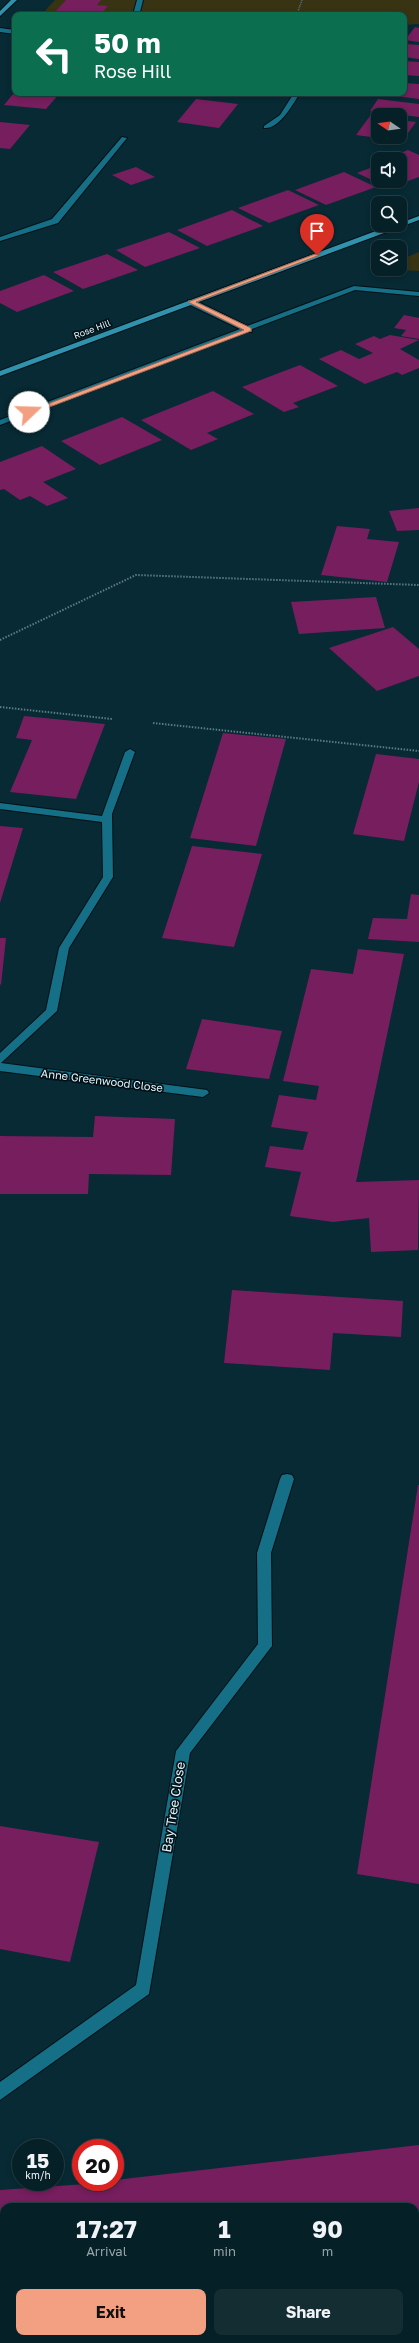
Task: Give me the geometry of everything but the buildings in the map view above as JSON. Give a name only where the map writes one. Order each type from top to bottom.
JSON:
[{"type":"main road","points":[[0,14],[14,0]]},
{"type":"main road","name":"Rose Hill","points":[[407,222],[419,218]]},
{"type":"main road","name":"Rose Hill","points":[[0,374],[381,232]]},
{"type":"street","points":[[137,12],[140,0]]},
{"type":"street","points":[[0,30],[12,32]]},
{"type":"street","points":[[266,126],[282,116],[295,96]]},
{"type":"street","points":[[0,239],[55,221],[124,138]]},
{"type":"street","points":[[0,423],[249,330],[354,288],[419,294]]},
{"type":"street","points":[[191,302],[249,330]]},
{"type":"street","points":[[0,1060],[51,1010],[64,948],[108,877],[107,814],[130,752]]},
{"type":"street","points":[[0,806],[108,820]]},
{"type":"street","name":"Anne Greenwood Close","points":[[0,1067],[203,1093]]},
{"type":"street","name":"Bay Tree Close","points":[[0,2092],[144,1989],[182,1751],[265,1646],[264,1553],[287,1479]]},
{"type":"path","points":[[298,12],[302,0]]},
{"type":"path","points":[[0,640],[136,575],[419,585]]},
{"type":"path","points":[[0,707],[116,719]]},
{"type":"path","points":[[147,722],[419,750]]},
{"type":"shaded area","points":[[55,0],[419,0],[419,24],[407,25],[407,12],[44,12]]},
{"type":"shaded area","points":[[419,252],[419,271],[407,270],[407,257]]},
{"type":"route","points":[[29,412],[249,330],[191,302],[317,255]]}]
